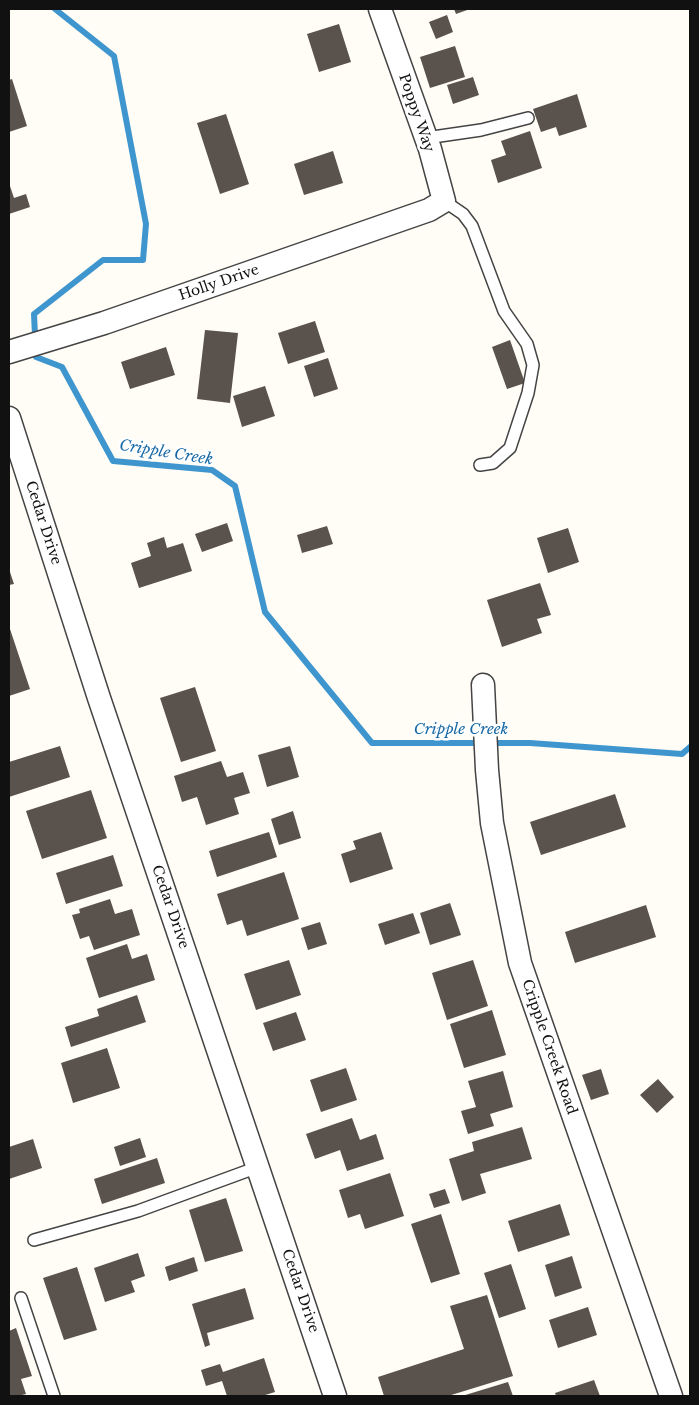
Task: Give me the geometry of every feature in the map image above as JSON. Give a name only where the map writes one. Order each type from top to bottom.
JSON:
[{"type":"street","name":"Poppy Way","points":[[380,9],[426,138],[437,206]]},
{"type":"street","name":"Holly Drive","points":[[15,350],[66,335],[437,206]]},
{"type":"street","name":"Cedar Drive","points":[[9,418],[99,698],[335,1396]]},
{"type":"street","name":"Cripple Creek Road","points":[[483,685],[487,770],[492,823],[520,964],[671,1396]]},
{"type":"lane","points":[[426,138],[481,130],[528,118]]},
{"type":"lane","points":[[437,206],[463,214],[472,226],[504,311],[527,344],[533,365],[528,393],[510,448],[493,463],[480,465]]},
{"type":"lane","points":[[34,1240],[138,1210],[258,1167]]},
{"type":"lane","points":[[21,1298],[54,1396]]},
{"type":"building","points":[[454,9],[470,9],[456,14]]},
{"type":"building","points":[[447,15],[453,32],[436,39],[429,22]]},
{"type":"building","points":[[339,24],[351,62],[319,72],[307,34]]},
{"type":"building","points":[[455,46],[465,77],[430,88],[420,57]]},
{"type":"building","points":[[473,77],[479,95],[453,104],[447,85]]},
{"type":"building","points":[[12,79],[27,126],[9,132],[9,80]]},
{"type":"building","points":[[577,94],[587,127],[559,136],[556,127],[541,132],[533,109]]},
{"type":"building","points":[[226,114],[249,184],[220,194],[197,123]]},
{"type":"building","points":[[530,131],[542,168],[498,183],[491,160],[506,155],[501,141]]},
{"type":"building","points":[[333,151],[343,183],[304,195],[294,164]]},
{"type":"building","points":[[9,183],[14,198],[26,194],[30,207],[9,214]]},
{"type":"building","points":[[315,321],[325,352],[288,364],[278,333]]},
{"type":"building","points":[[205,330],[238,333],[230,403],[197,399]]},
{"type":"building","points":[[510,340],[525,383],[507,389],[492,347]]},
{"type":"building","points":[[166,347],[175,375],[130,389],[121,362]]},
{"type":"building","points":[[328,358],[338,389],[314,397],[304,366]]},
{"type":"building","points":[[265,386],[275,416],[242,427],[233,396]]},
{"type":"building","points":[[227,523],[233,541],[202,552],[195,534]]},
{"type":"building","points":[[327,526],[333,544],[302,553],[297,535]]},
{"type":"building","points":[[568,528],[579,562],[548,573],[537,538]]},
{"type":"building","points":[[164,537],[167,548],[183,543],[192,571],[139,588],[131,563],[151,556],[147,543]]},
{"type":"building","points":[[9,569],[14,584],[9,585]]},
{"type":"building","points":[[540,583],[551,615],[537,619],[542,633],[502,647],[487,600]]},
{"type":"building","points":[[9,626],[30,689],[9,696]]},
{"type":"building","points":[[195,687],[216,751],[181,762],[160,698]]},
{"type":"building","points":[[60,746],[70,777],[9,797],[9,762]]},
{"type":"building","points":[[290,746],[299,777],[267,787],[258,755]]},
{"type":"building","points":[[221,761],[227,777],[243,772],[250,793],[234,798],[239,814],[206,825],[197,797],[182,802],[174,776]]},
{"type":"building","points":[[91,790],[107,838],[42,859],[26,811]]},
{"type":"building","points":[[615,794],[626,827],[541,855],[530,822]]},
{"type":"building","points":[[293,811],[301,838],[279,845],[271,819]]},
{"type":"building","points":[[269,832],[277,857],[217,877],[209,851]]},
{"type":"building","points":[[381,832],[393,869],[350,883],[341,854],[356,849],[353,841]]},
{"type":"building","points":[[113,855],[123,886],[66,904],[56,873]]},
{"type":"building","points":[[284,872],[299,919],[247,936],[242,920],[227,925],[217,894]]},
{"type":"building","points":[[110,899],[115,914],[132,909],[140,935],[94,950],[89,936],[80,939],[72,915],[80,913],[79,909]]},
{"type":"building","points":[[450,903],[461,935],[430,945],[420,913]]},
{"type":"building","points":[[646,905],[656,937],[575,963],[565,932]]},
{"type":"building","points":[[413,913],[420,933],[385,945],[378,924]]},
{"type":"building","points":[[320,922],[327,944],[308,950],[301,928]]},
{"type":"building","points":[[127,944],[132,959],[147,954],[155,980],[99,998],[86,958]]},
{"type":"building","points":[[289,960],[301,995],[256,1010],[244,974]]},
{"type":"building","points":[[473,960],[488,1006],[447,1020],[432,973]]},
{"type":"building","points":[[137,995],[146,1022],[71,1047],[65,1027],[99,1016],[97,1009]]},
{"type":"building","points":[[492,1010],[506,1055],[464,1068],[450,1024]]},
{"type":"building","points":[[296,1012],[306,1040],[273,1051],[263,1023]]},
{"type":"building","points":[[107,1048],[120,1088],[73,1103],[61,1063]]},
{"type":"building","points":[[346,1068],[357,1100],[321,1112],[310,1080]]},
{"type":"building","points":[[601,1069],[609,1094],[591,1100],[582,1075]]},
{"type":"building","points":[[503,1071],[513,1107],[490,1114],[494,1126],[468,1134],[461,1111],[476,1107],[468,1081]]},
{"type":"building","points":[[658,1079],[674,1097],[657,1113],[640,1095]]},
{"type":"building","points":[[352,1118],[360,1140],[376,1134],[384,1159],[347,1171],[340,1150],[315,1159],[306,1134]]},
{"type":"building","points":[[522,1127],[532,1159],[480,1174],[486,1193],[462,1201],[449,1159],[474,1151],[472,1142]]},
{"type":"building","points":[[140,1138],[146,1157],[120,1166],[114,1147]]},
{"type":"building","points":[[33,1139],[42,1168],[9,1179],[9,1147]]},
{"type":"building","points":[[157,1158],[165,1183],[102,1204],[94,1179]]},
{"type":"building","points":[[390,1173],[404,1216],[365,1229],[360,1214],[348,1218],[339,1190]]},
{"type":"building","points":[[445,1189],[450,1203],[434,1208],[429,1194]]},
{"type":"building","points":[[226,1198],[243,1251],[205,1262],[189,1210]]},
{"type":"building","points":[[560,1204],[570,1235],[518,1252],[508,1221]]},
{"type":"building","points":[[441,1214],[460,1274],[431,1283],[411,1224]]},
{"type":"building","points":[[138,1253],[145,1276],[131,1281],[135,1292],[105,1302],[94,1268]]},
{"type":"building","points":[[572,1256],[582,1288],[555,1297],[545,1265]]},
{"type":"building","points":[[194,1257],[198,1271],[169,1281],[165,1267]]},
{"type":"building","points":[[511,1264],[526,1309],[499,1318],[484,1273]]},
{"type":"building","points":[[77,1267],[97,1330],[64,1340],[43,1278]]},
{"type":"building","points":[[245,1288],[254,1319],[207,1333],[210,1345],[205,1347],[192,1304]]},
{"type":"building","points":[[487,1295],[513,1376],[448,1396],[384,1396],[378,1377],[464,1349],[450,1306]]},
{"type":"building","points":[[588,1307],[597,1335],[558,1348],[549,1320]]},
{"type":"building","points":[[16,1328],[32,1376],[21,1379],[26,1394],[9,1396],[9,1331]]},
{"type":"building","points":[[264,1358],[275,1392],[262,1396],[227,1396],[222,1381],[206,1386],[201,1370],[220,1364],[223,1372]]},
{"type":"building","points":[[594,1380],[600,1396],[556,1396],[555,1393]]},
{"type":"building","points":[[508,1382],[513,1396],[462,1396]]},
{"type":"waterway","name":"Cripple Creek","points":[[55,9],[114,56],[146,224],[143,260],[103,260],[34,314],[36,357],[62,367],[113,461],[212,470],[235,486],[265,612],[372,743],[530,743],[682,754],[690,747]]}]
